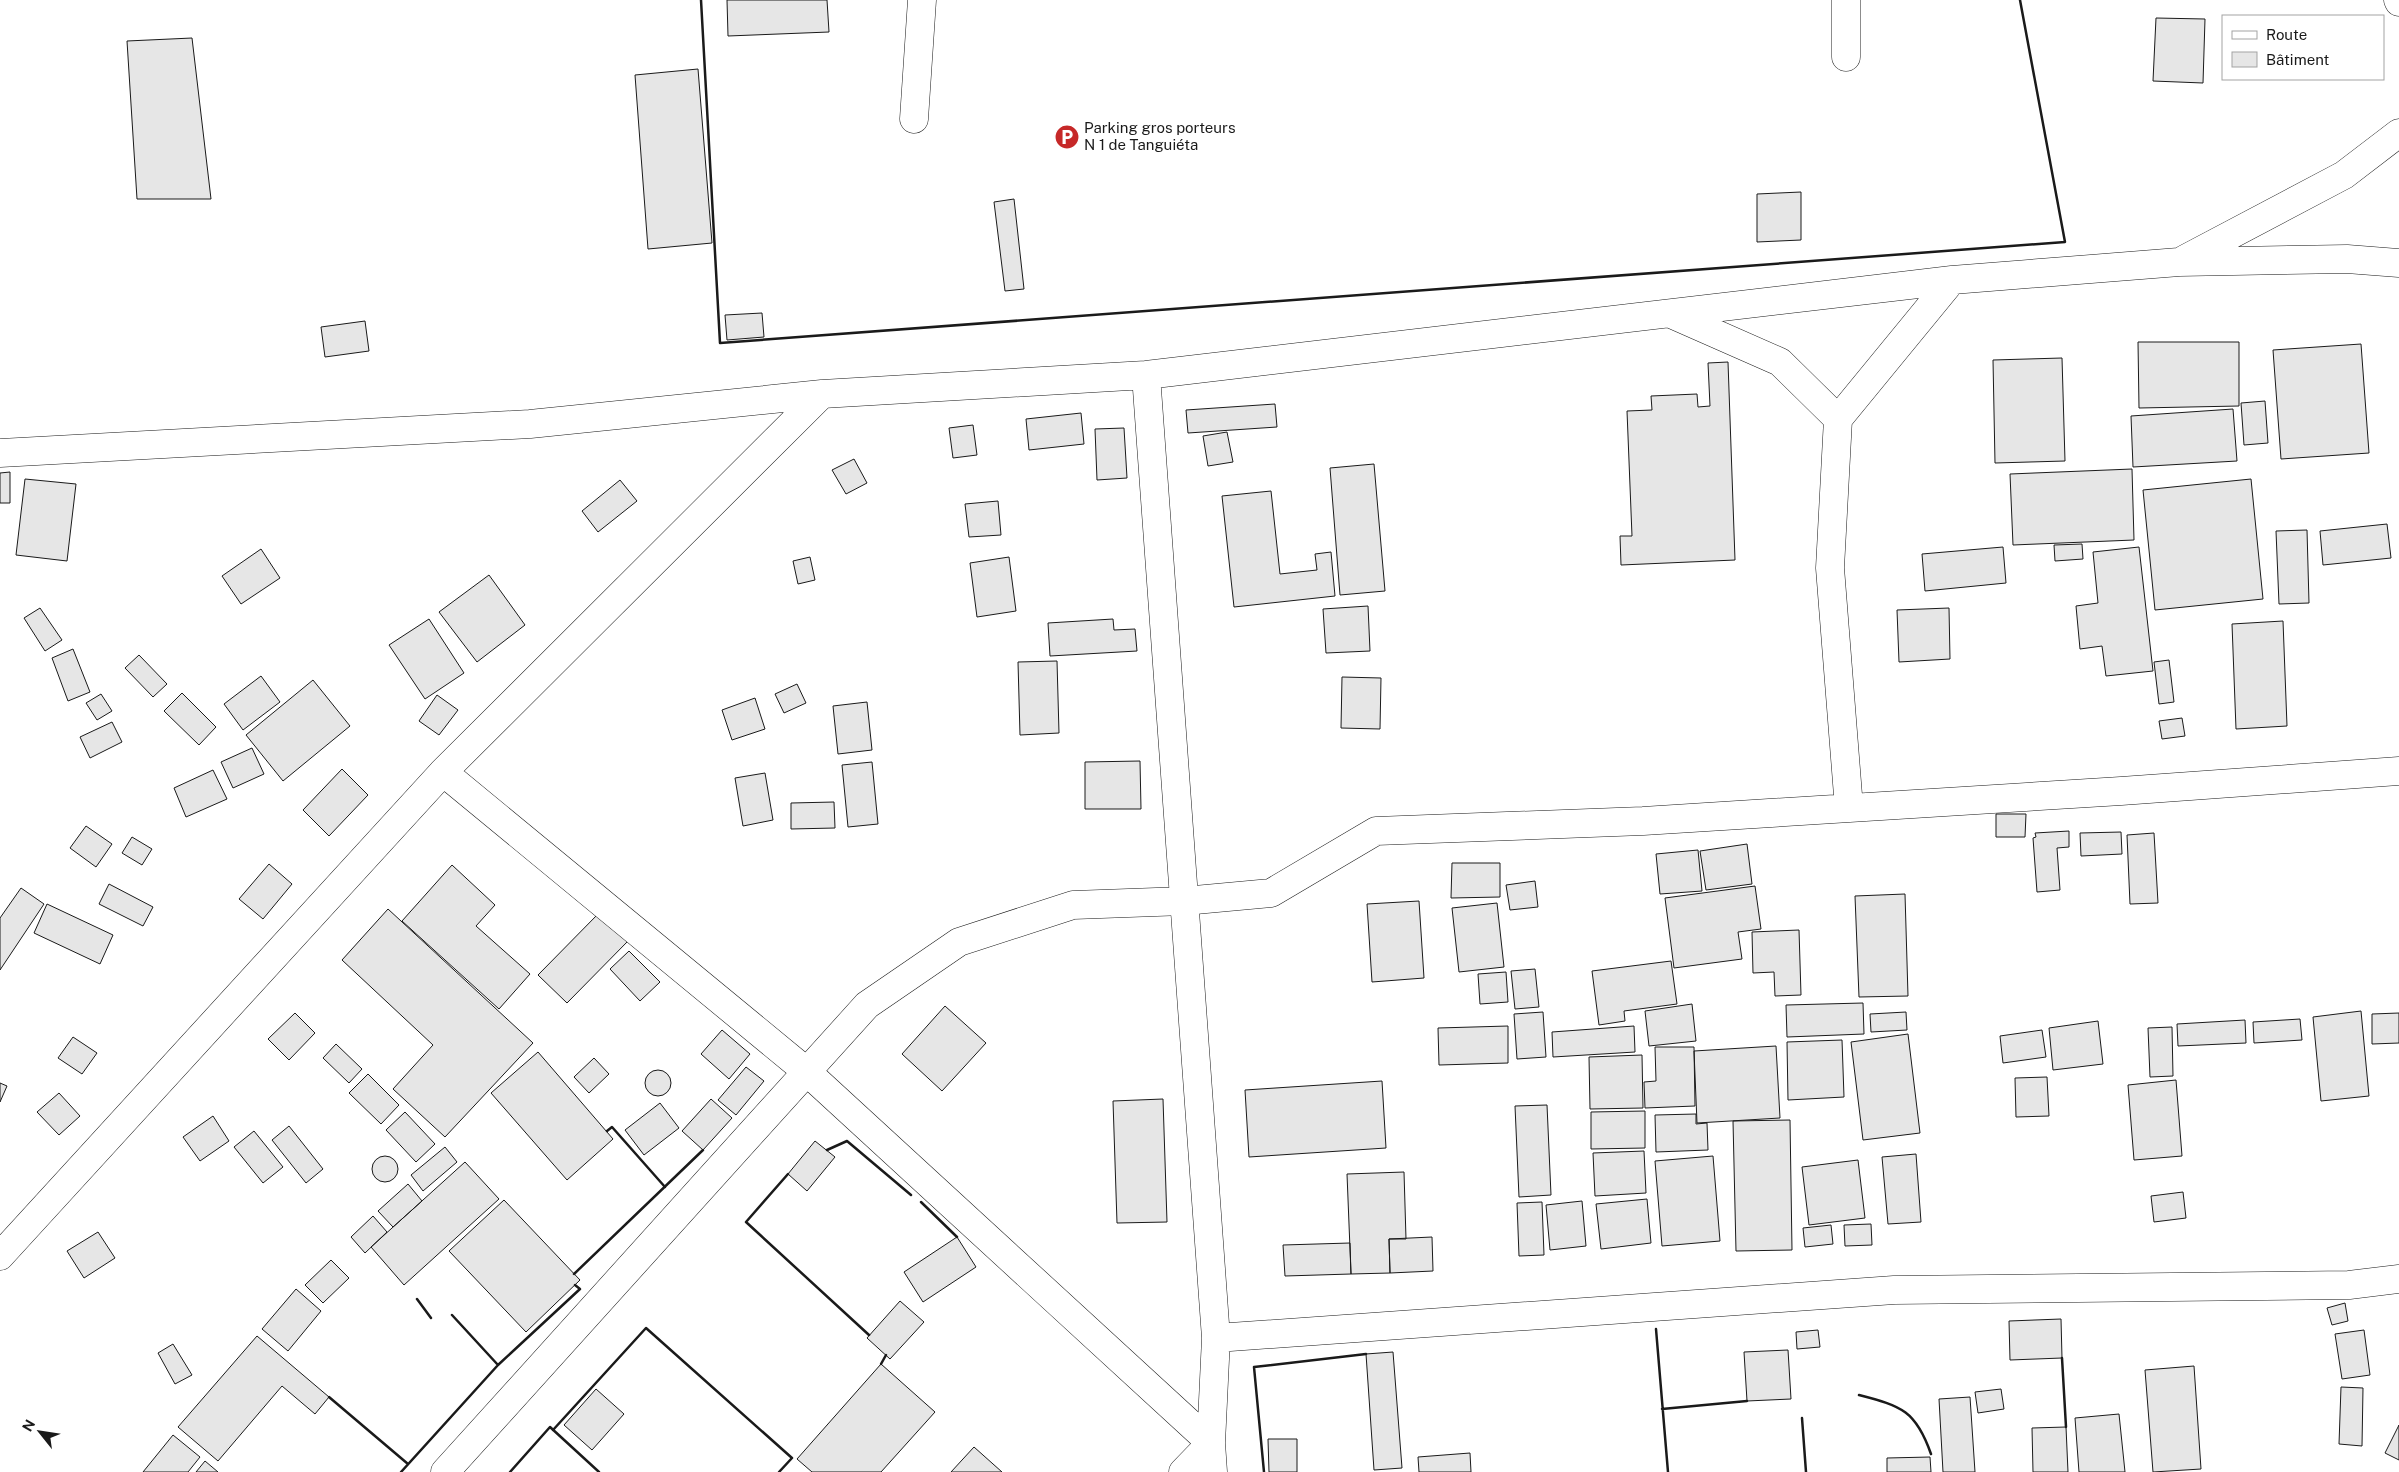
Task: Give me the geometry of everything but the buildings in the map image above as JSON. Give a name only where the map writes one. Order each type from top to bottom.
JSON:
[{"type":"street","points":[[914,119],[922,0]]},
{"type":"street","points":[[1846,0],[1846,57]]},
{"type":"street","points":[[2179,262],[2344,175],[2399,133]]},
{"type":"street","points":[[0,453],[530,424],[822,394],[1146,375],[1952,280],[2179,262],[2347,259],[2399,263]]},
{"type":"street","points":[[1849,808],[1830,568],[1838,419],[1952,280]]},
{"type":"street","points":[[1670,314],[1780,362],[1838,419]]},
{"type":"street","points":[[1146,375],[1216,1338],[1210,1443],[1213,1472]]},
{"type":"street","points":[[0,1256],[443,772],[822,394]]},
{"type":"street","points":[[446,1472],[867,1005],[960,942],[1073,905],[1184,901],[1271,893],[1376,831],[1643,821],[2399,771]]},
{"type":"street","points":[[443,772],[806,1071],[1210,1443]]},
{"type":"street","points":[[1216,1338],[1894,1290],[2349,1285],[2399,1279]]},
{"type":"street","points":[[1183,1472],[1210,1443]]},
{"type":"wall","points":[[701,0],[720,343],[2065,242],[2020,0]]},
{"type":"wall","points":[[607,1131],[612,1127],[665,1187]]},
{"type":"wall","points":[[827,1150],[847,1141],[911,1195]]},
{"type":"wall","points":[[574,1274],[703,1150]]},
{"type":"wall","points":[[788,1174],[746,1222],[869,1335]]},
{"type":"wall","points":[[921,1202],[957,1237]]},
{"type":"wall","points":[[452,1315],[498,1365],[580,1289],[575,1285]]},
{"type":"wall","points":[[417,1299],[431,1318]]},
{"type":"wall","points":[[553,1430],[646,1328],[792,1458],[779,1472]]},
{"type":"wall","points":[[1656,1329],[1668,1472]]},
{"type":"wall","points":[[1264,1472],[1254,1367],[1366,1354]]},
{"type":"wall","points":[[881,1364],[886,1355]]},
{"type":"wall","points":[[2062,1358],[2066,1427]]},
{"type":"wall","points":[[401,1472],[498,1365]]},
{"type":"wall","points":[[1859,1395],[1897,1407],[1905,1412],[1919,1428],[1931,1454]]},
{"type":"wall","points":[[329,1397],[408,1464]]},
{"type":"wall","points":[[1662,1409],[1747,1401]]},
{"type":"wall","points":[[1802,1418],[1806,1472]]},
{"type":"wall","points":[[510,1472],[550,1427],[599,1472]]},
{"type":"place","name":"Parking gros porteurs N 1 de Tanguiéta","points":[[1067,137]]}]
